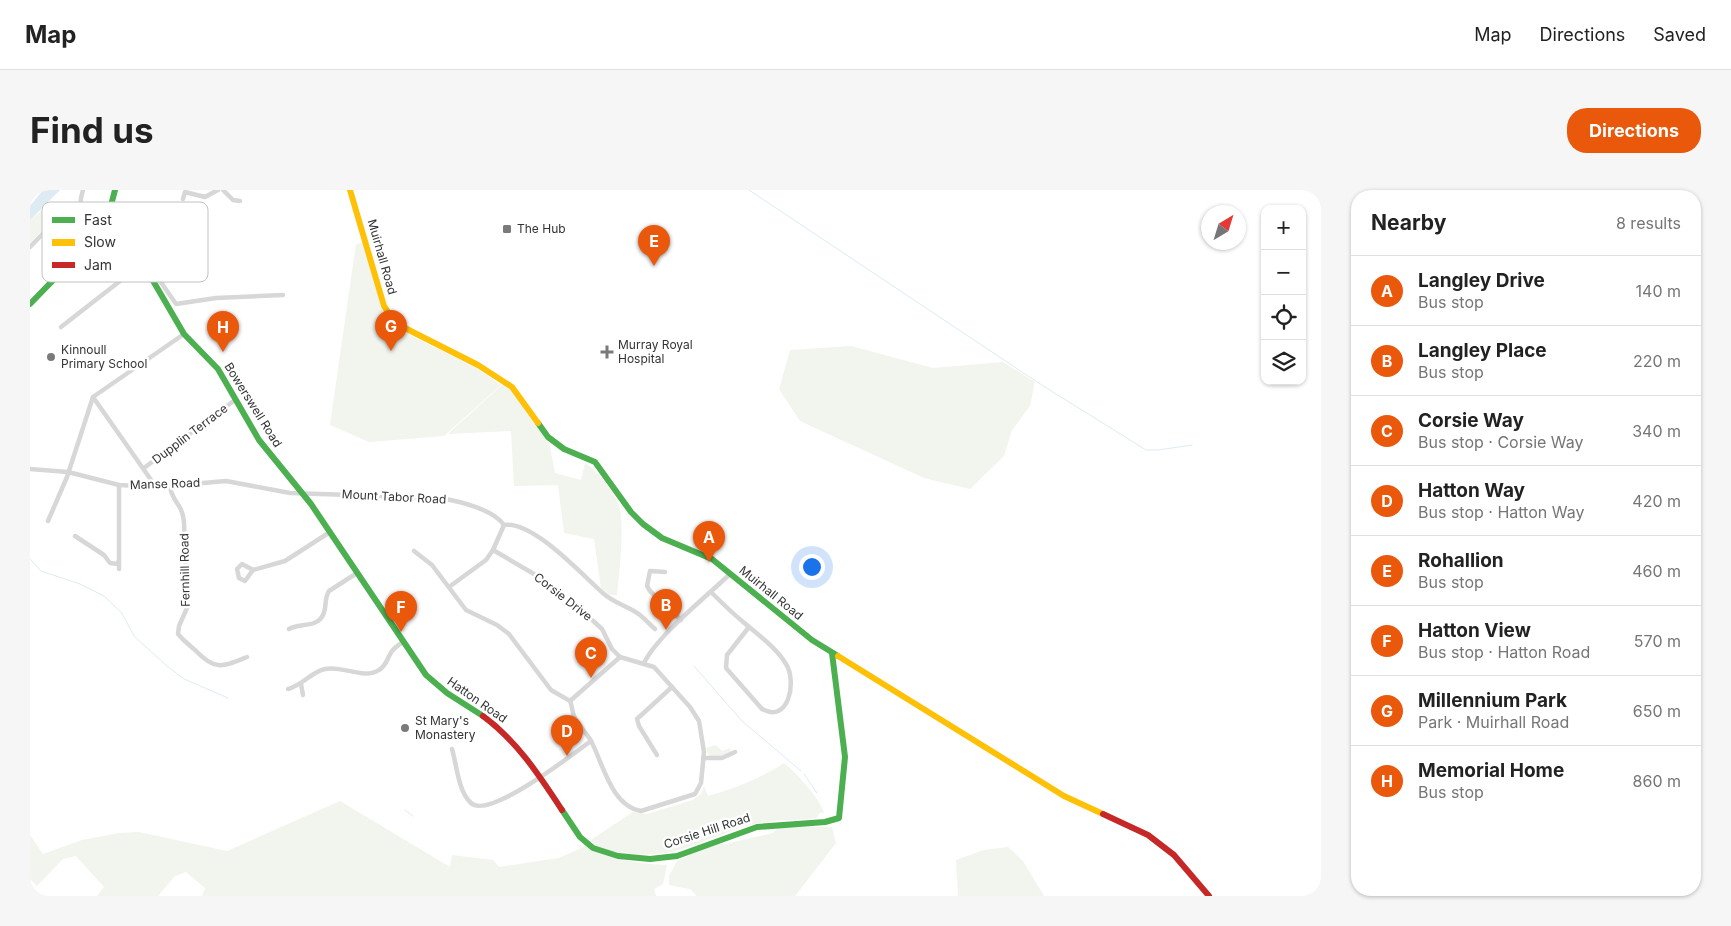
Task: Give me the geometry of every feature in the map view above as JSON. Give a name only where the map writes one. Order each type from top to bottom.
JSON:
[{"type":"street","points":[[182,199],[185,192],[205,197],[218,190]]},
{"type":"street","points":[[223,190],[233,200],[240,201]]},
{"type":"street","name":"Muirhall Road","points":[[350,190],[384,306],[395,323],[462,356],[512,387],[548,437],[564,449],[595,462],[631,512],[662,538],[712,559],[793,626],[832,653],[1064,796],[1148,835],[1174,856],[1209,896]]},
{"type":"street","points":[[30,247],[42,235]]},
{"type":"street","points":[[30,304],[51,282]]},
{"type":"street","points":[[61,327],[119,282]]},
{"type":"street","name":"Bowerswell Road","points":[[155,282],[184,334],[208,356],[226,381],[259,440],[301,492]]},
{"type":"street","points":[[161,282],[176,304],[216,298],[283,295]]},
{"type":"street","points":[[48,521],[68,472],[93,397],[184,334]]},
{"type":"street","points":[[93,397],[156,487]]},
{"type":"street","name":"Dupplin Terrace","points":[[144,468],[235,400]]},
{"type":"street","name":"Manse Road","points":[[30,469],[68,472],[119,485],[156,487],[226,480],[254,488],[290,493],[301,492]]},
{"type":"street","points":[[119,485],[119,569]]},
{"type":"street","name":"Fernhill Road","points":[[170,486],[171,496],[183,510],[184,522],[187,608],[179,626],[178,634],[184,642],[212,665],[225,666],[247,657]]},
{"type":"street","name":"Mount Tabor Road","points":[[301,492],[452,500],[479,509],[501,520],[504,525],[519,527],[543,541],[604,594],[635,611],[655,629]]},
{"type":"street","name":"Hatton Road","points":[[301,492],[426,675],[437,686],[501,730],[513,742],[540,778]]},
{"type":"street","points":[[450,587],[481,564],[493,550],[504,525]]},
{"type":"street","points":[[253,570],[285,561],[330,532]]},
{"type":"street","points":[[76,536],[104,555],[110,563],[118,564],[119,560]]},
{"type":"street","name":"Corsie Drive","points":[[493,550],[534,574],[590,618],[602,629],[612,649],[620,657]]},
{"type":"street","points":[[414,551],[430,562],[450,587],[451,593],[468,613],[497,625],[509,634],[551,690],[570,701],[573,715],[591,741],[602,768],[623,801],[633,809],[641,811],[695,794],[700,783],[703,758],[703,745],[698,719],[656,668],[620,657],[570,701]]},
{"type":"street","points":[[665,572],[650,571],[647,586],[681,620]]},
{"type":"street","points":[[289,629],[305,626],[321,618],[329,591],[357,573]]},
{"type":"street","points":[[644,663],[654,647],[730,574]]},
{"type":"street","points":[[711,592],[749,627],[780,656],[790,671],[790,697],[779,711],[769,712],[762,709],[726,668],[726,655],[749,627]]},
{"type":"street","points":[[288,689],[301,684],[318,671],[328,668],[368,673],[376,672],[385,665],[392,651],[404,641]]},
{"type":"street","name":"Corsie Hill Road","points":[[540,778],[584,840],[593,848],[608,854],[668,858],[732,833],[760,826],[796,822],[834,822],[840,816],[845,757],[832,653]]},
{"type":"street","points":[[301,684],[303,695]]},
{"type":"street","points":[[658,755],[639,726],[637,719],[672,687]]},
{"type":"street","points":[[452,749],[462,789],[473,805],[488,806],[540,778],[591,741]]},
{"type":"street","points":[[703,758],[722,758],[735,752]]},
{"type":"shaded area","points":[[43,190],[60,190],[48,202],[42,202],[42,208],[30,220],[30,206]]},
{"type":"shaded area","points":[[42,210],[42,230],[30,243],[30,220]]},
{"type":"shaded area","points":[[363,243],[381,307],[388,320],[411,336],[471,365],[501,385],[444,436],[369,442],[330,425],[356,244]]},
{"type":"shaded area","points":[[851,346],[933,368],[1003,362],[1035,382],[1030,406],[1012,430],[1004,456],[970,489],[924,478],[800,421],[779,389],[790,350]]},
{"type":"shaded area","points":[[504,383],[512,387],[548,437],[555,473],[581,480],[585,463],[600,476],[617,500],[621,515],[622,538],[617,595],[610,595],[601,588],[594,539],[564,533],[558,485],[514,486],[511,431],[448,434]]},
{"type":"shaded area","points":[[716,745],[722,751],[730,748],[731,752],[721,757],[709,756],[706,748]]},
{"type":"shaded area","points":[[784,763],[818,800],[824,813],[819,813],[817,818],[773,821],[749,825],[679,850],[658,854],[619,853],[597,846],[589,841],[633,812],[647,814],[693,800],[701,794],[704,786],[708,796],[718,793],[757,778]]},
{"type":"shaded area","points":[[340,801],[450,867],[452,855],[493,860],[499,867],[559,858],[588,845],[616,858],[647,864],[667,865],[663,884],[654,889],[656,896],[202,896],[205,888],[186,872],[175,876],[158,896],[97,896],[104,887],[76,856],[63,859],[37,886],[30,879],[30,835],[43,854],[82,840],[119,833],[139,832],[227,851]]},
{"type":"shaded area","points":[[793,826],[832,827],[836,843],[795,896],[697,896],[690,889],[669,885],[669,876],[677,861],[715,843],[725,844],[773,833],[777,828]]},
{"type":"shaded area","points":[[1008,847],[1023,861],[1044,896],[958,896],[956,860],[984,850]]},
{"type":"waterway","points":[[749,190],[1037,382],[1146,450],[1192,445]]},
{"type":"waterway","points":[[30,559],[41,571],[80,584],[104,596],[122,613],[134,636],[167,666],[184,679],[228,698]]},
{"type":"waterway","points":[[694,666],[742,721],[801,771]]},
{"type":"waterway","points":[[804,774],[817,793]]},
{"type":"waterway","points":[[405,810],[413,816]]},
{"type":"traffic: fast","points":[[112,202],[115,190]]},
{"type":"traffic: fast","points":[[30,304],[51,282]]},
{"type":"traffic: fast","points":[[154,282],[184,334],[218,369],[259,440],[311,504],[426,675],[447,693],[483,716]]},
{"type":"traffic: fast","points":[[538,423],[548,437],[564,449],[595,462],[631,512],[643,524],[662,538],[712,559],[812,640],[838,656]]},
{"type":"traffic: fast","points":[[562,810],[580,837],[593,848],[618,856],[650,859],[677,856],[757,827],[825,822],[839,818],[845,757],[832,653]]},
{"type":"traffic: slow","points":[[350,190],[384,306],[395,323],[478,365],[512,387],[538,423]]},
{"type":"traffic: slow","points":[[838,656],[1064,796],[1103,814]]},
{"type":"traffic: jam","points":[[483,716],[517,748],[536,771],[562,810]]},
{"type":"traffic: jam","points":[[1103,814],[1148,835],[1174,855],[1209,896]]},
{"type":"place","name":"The Hub","points":[[507,229]]},
{"type":"place","name":"Rohallion","points":[[654,266]]},
{"type":"place","name":"Millennium Park","points":[[391,351]]},
{"type":"place","name":"Memorial Home","points":[[223,352]]},
{"type":"place","name":"Murray Royal Hospital","points":[[607,352]]},
{"type":"place","name":"Kinnoull Primary School","points":[[51,357]]},
{"type":"place","name":"Langley Drive","points":[[709,562]]},
{"type":"place","name":"Langley Place","points":[[666,630]]},
{"type":"place","name":"Hatton View","points":[[401,632]]},
{"type":"place","name":"Corsie Way","points":[[591,678]]},
{"type":"place","name":"St Mary's Monastery","points":[[405,728]]},
{"type":"place","name":"Hatton Way","points":[[567,756]]}]
